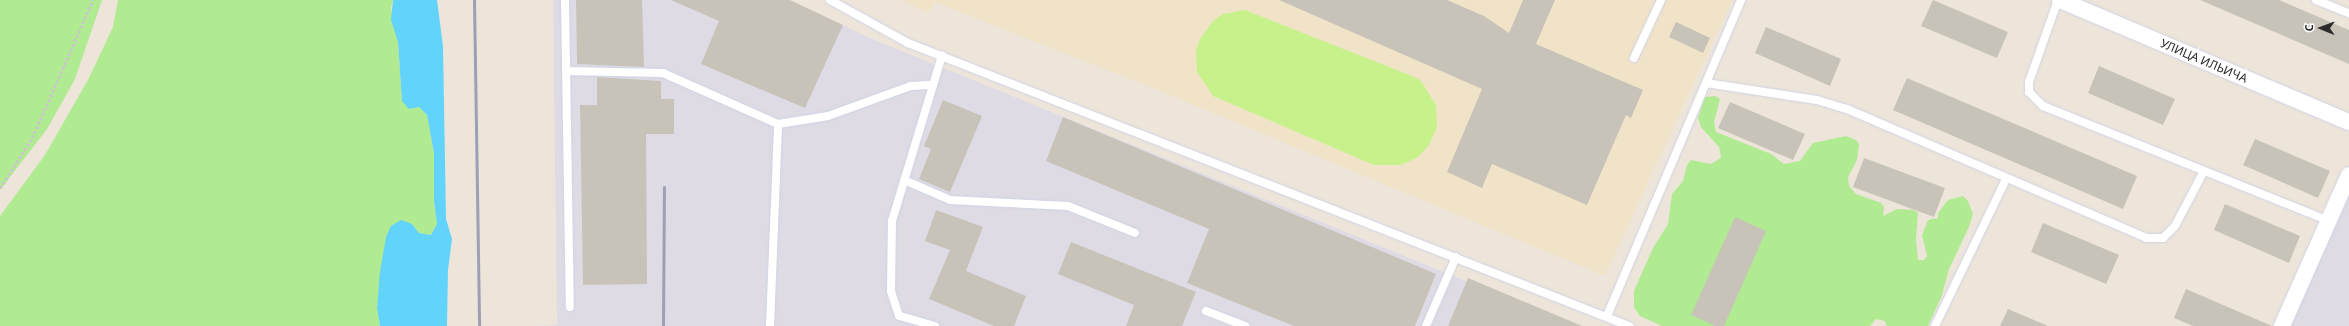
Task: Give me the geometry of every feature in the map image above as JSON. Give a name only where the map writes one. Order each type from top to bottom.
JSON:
[{"type":"street","name":"УЛИЦА ИЛЬИЧА","points":[[2059,0],[2079,4],[2349,122]]},
{"type":"street","points":[[2282,326],[2349,175]]},
{"type":"lane","points":[[565,0],[570,307]]},
{"type":"lane","points":[[830,0],[908,43],[942,55],[1629,326]]},
{"type":"lane","points":[[1634,58],[1661,0]]},
{"type":"lane","points":[[1606,316],[1741,0]]},
{"type":"lane","points":[[2059,0],[2029,82],[2029,92],[2043,106],[2203,173],[2329,221]]},
{"type":"lane","points":[[2316,0],[2349,13]]},
{"type":"lane","points":[[935,326],[899,316],[891,291],[892,221],[942,55]]},
{"type":"lane","points":[[566,71],[664,73],[778,124],[828,116],[912,86],[933,85]]},
{"type":"lane","points":[[1706,83],[1817,100],[1847,109],[2006,179],[2146,238],[2163,238],[2175,226],[2203,173]]},
{"type":"lane","points":[[770,326],[778,124]]},
{"type":"lane","points":[[1935,326],[2006,179]]},
{"type":"lane","points":[[904,180],[950,200],[1068,206],[1135,233]]},
{"type":"lane","points":[[1426,326],[1456,257]]},
{"type":"lane","points":[[1206,311],[1245,326]]},
{"type":"path","points":[[0,188],[32,138],[93,0]]},
{"type":"shaded area","points":[[553,0],[789,0],[870,38],[1576,326],[535,326],[557,325]]},
{"type":"shaded area","points":[[900,0],[1732,0],[1605,276],[1160,91],[935,2],[928,13]]},
{"type":"shaded area","points":[[2349,189],[2349,326],[2289,326]]},
{"type":"green space","points":[[0,0],[102,0],[75,79],[47,129],[0,190]]},
{"type":"green space","points":[[118,0],[393,0],[391,8],[398,42],[402,101],[419,107],[427,115],[434,153],[434,201],[437,224],[431,235],[419,233],[412,224],[386,237],[377,308],[380,326],[0,326],[0,216],[45,155],[89,78],[113,27]]},
{"type":"green space","points":[[1245,10],[1412,76],[1421,81],[1436,105],[1437,127],[1429,145],[1418,157],[1401,165],[1374,165],[1213,96],[1197,72],[1196,50],[1200,39],[1213,21],[1223,14]]},
{"type":"green space","points":[[1715,96],[1720,99],[1714,122],[1716,132],[1771,154],[1784,164],[1800,161],[1813,143],[1846,136],[1856,140],[1859,144],[1857,160],[1848,177],[1849,186],[1856,194],[1881,203],[1884,207],[1883,216],[1897,209],[1914,210],[1918,213],[1916,239],[1918,260],[1924,260],[1927,256],[1922,235],[1928,220],[1938,218],[1938,213],[1948,200],[1963,196],[1968,201],[1973,214],[1969,227],[1949,269],[1942,295],[1928,326],[1887,326],[1885,321],[1876,319],[1870,326],[1662,326],[1640,316],[1634,307],[1634,291],[1653,248],[1668,224],[1672,194],[1683,181],[1687,165],[1691,160],[1711,164],[1721,158],[1719,147],[1701,127],[1698,118],[1705,97]]},
{"type":"water","points":[[393,0],[437,0],[443,46],[446,219],[452,239],[448,270],[447,326],[380,326],[377,308],[380,272],[386,237],[391,226],[401,220],[412,224],[419,233],[431,235],[437,224],[434,201],[434,153],[427,115],[419,107],[409,109],[402,101],[398,42],[391,20]]},
{"type":"building","points":[[576,0],[642,0],[644,67],[577,64]]},
{"type":"building","points":[[671,0],[790,0],[843,25],[805,108],[701,64],[719,21]]},
{"type":"building","points":[[1279,0],[1447,0],[1484,16],[1509,33],[1523,0],[1555,0],[1536,44],[1643,90],[1631,118],[1626,115],[1587,205],[1492,164],[1482,188],[1447,172],[1482,89]]},
{"type":"building","points":[[1933,0],[2008,32],[1997,58],[1921,26]]},
{"type":"building","points":[[2200,0],[2279,0],[2349,30],[2349,64]]},
{"type":"building","points":[[1676,22],[1710,38],[1703,53],[1669,37]]},
{"type":"building","points":[[1766,27],[1841,59],[1830,86],[1755,53]]},
{"type":"building","points":[[2099,66],[2175,99],[2163,125],[2088,93]]},
{"type":"building","points":[[597,77],[661,81],[661,99],[674,99],[674,134],[646,134],[647,284],[583,285],[580,105],[597,105]]},
{"type":"building","points":[[1907,78],[2137,176],[2123,209],[1893,110]]},
{"type":"building","points":[[943,100],[982,116],[950,192],[919,179],[931,149],[924,146]]},
{"type":"building","points":[[1730,102],[1805,134],[1793,160],[1718,128]]},
{"type":"building","points":[[1063,117],[1436,274],[1415,326],[1294,326],[1187,283],[1209,229],[1046,161]]},
{"type":"building","points":[[2255,139],[2330,171],[2318,198],[2243,165]]},
{"type":"building","points":[[1864,158],[1945,188],[1934,217],[1853,187]]},
{"type":"building","points":[[2225,204],[2300,236],[2289,263],[2214,230]]},
{"type":"building","points":[[936,210],[983,227],[966,271],[1026,296],[1014,326],[994,326],[929,299],[950,250],[925,241]]},
{"type":"building","points":[[1735,217],[1766,231],[1724,326],[1715,326],[1691,315]]},
{"type":"building","points":[[2043,223],[2119,255],[2106,284],[2031,252]]},
{"type":"building","points":[[1071,242],[1196,292],[1182,326],[1126,326],[1134,305],[1058,274]]},
{"type":"building","points":[[1468,278],[1582,326],[1448,326]]},
{"type":"building","points":[[2186,289],[2272,326],[2193,326],[2174,318]]},
{"type":"building","points":[[2008,309],[2048,326],[2000,326]]},
{"type":"railway","points":[[474,0],[479,326]]},
{"type":"railway","points":[[663,326],[664,187]]}]
